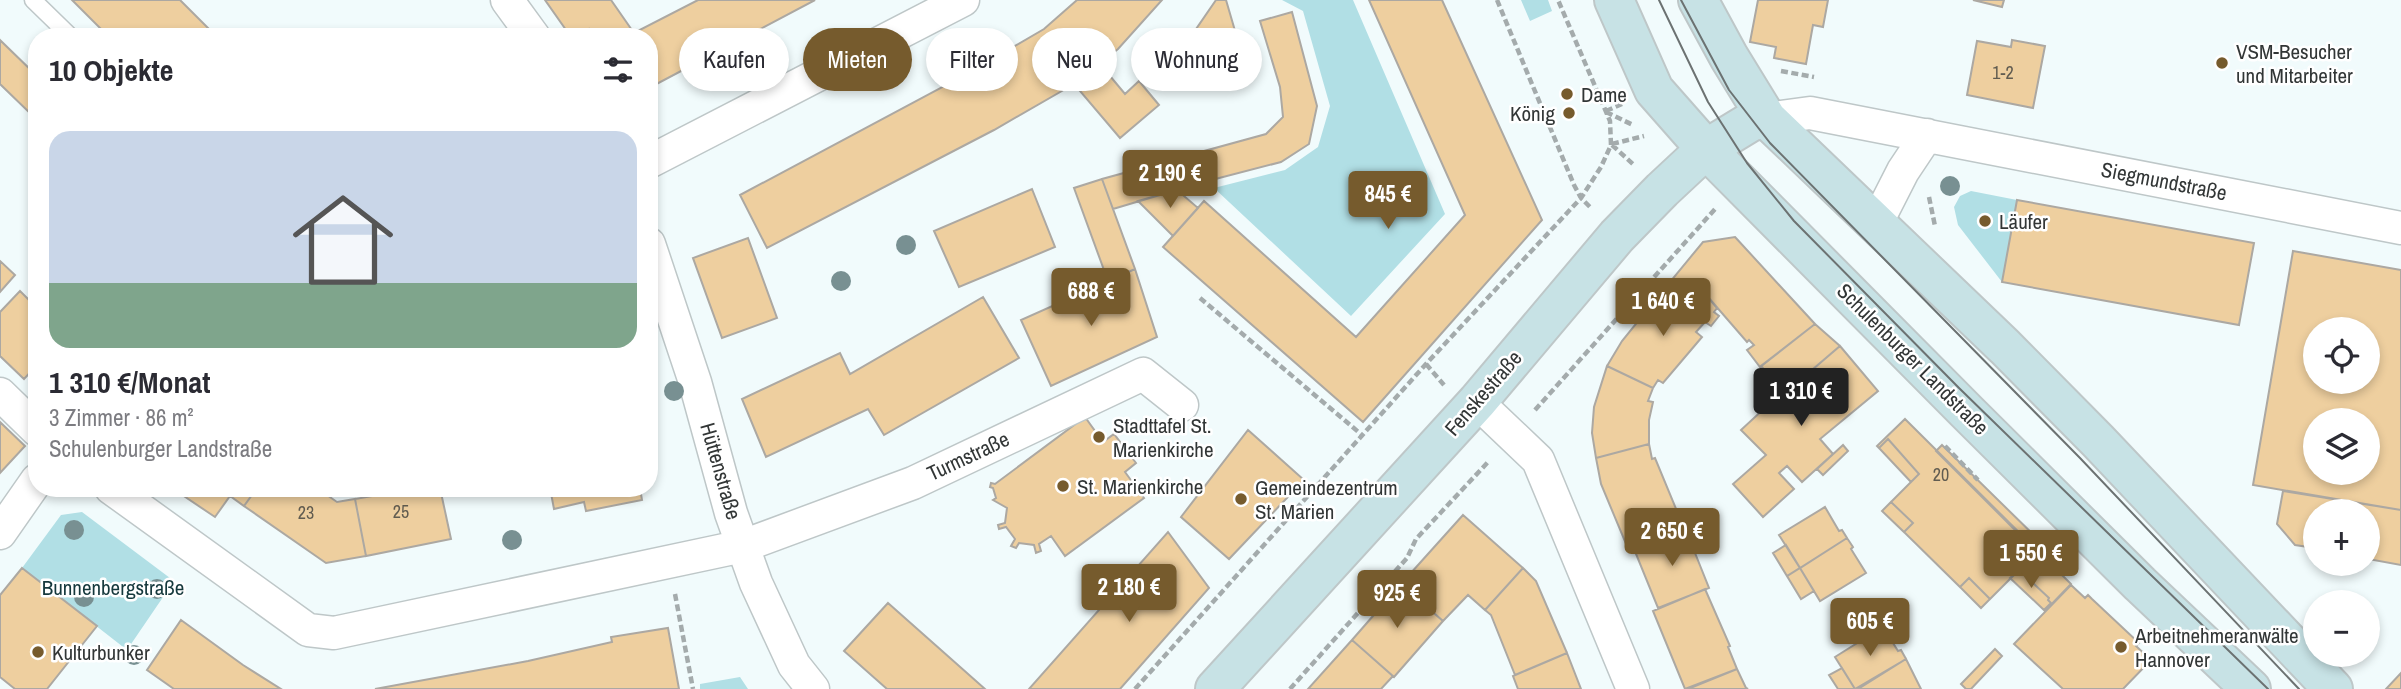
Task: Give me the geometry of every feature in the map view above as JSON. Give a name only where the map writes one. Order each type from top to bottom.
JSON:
[{"type":"main road","name":"Schulenburger Landstraße","points":[[1614,0],[1654,90],[1706,149],[1977,422],[2251,689]]},
{"type":"main road","points":[[1699,0],[1729,57],[1767,119],[2080,422],[2333,689]]},
{"type":"main road","name":"Fenskestraße","points":[[1215,689],[1477,402],[1618,236],[1662,190],[1706,149],[1752,121],[1767,119]]},
{"type":"street","points":[[507,0],[527,28]]},
{"type":"street","points":[[658,157],[963,0]]},
{"type":"street","name":"Siegmundstraße","points":[[1767,119],[1810,113],[2401,228]]},
{"type":"street","points":[[1876,224],[1903,171],[1927,135]]},
{"type":"street","name":"Hüttenstraße","points":[[658,271],[756,583],[794,665],[813,689]]},
{"type":"street","name":"Turmstraße","points":[[743,546],[913,483],[1143,374],[1182,405]]},
{"type":"street","points":[[0,394],[28,421]]},
{"type":"street","points":[[1477,402],[1538,460],[1633,689]]},
{"type":"street","points":[[0,533],[28,493]]},
{"type":"street","points":[[124,497],[309,630],[334,633],[743,546]]},
{"type":"lane","points":[[33,0],[62,28]]},
{"type":"path","points":[[1497,0],[1574,185]]},
{"type":"path","points":[[1135,689],[1362,435],[1581,198],[1611,145],[1610,121],[1558,0]]},
{"type":"path","points":[[1290,689],[1407,558],[1416,539],[1715,209]]},
{"type":"path","points":[[1200,298],[1362,435]]},
{"type":"path","points":[[669,562],[693,689]]},
{"type":"green space","points":[[1282,0],[1353,0],[1445,214],[1351,316],[1214,188],[1285,170],[1318,147],[1330,106],[1303,11]]},
{"type":"green space","points":[[1521,0],[1548,0],[1552,11],[1530,21]]},
{"type":"green space","points":[[1971,191],[2017,200],[2002,282],[1958,225],[1954,207],[1960,196]]},
{"type":"green space","name":"Bunnenbergstraße","points":[[82,512],[174,581],[127,650],[22,568],[61,515]]},
{"type":"green space","points":[[740,677],[748,689],[700,689],[700,684]]},
{"type":"building","points":[[72,0],[180,0],[208,28],[100,28]]},
{"type":"building","points":[[545,0],[611,0],[631,28],[565,28]]},
{"type":"building","points":[[698,0],[815,0],[762,28],[679,28],[679,72],[658,83],[658,28],[644,28]]},
{"type":"building","points":[[1077,0],[1162,0],[1137,28],[1131,28],[1131,35],[1117,50],[1117,28],[1045,28]]},
{"type":"building","points":[[1216,0],[1226,0],[1234,28],[1197,28]]},
{"type":"building","points":[[1369,0],[1442,0],[1542,220],[1363,422],[1163,247],[1204,201],[1356,337],[1465,215]]},
{"type":"building","points":[[1758,0],[1828,0],[1823,27],[1813,25],[1806,64],[1774,58],[1776,47],[1750,42]]},
{"type":"building","points":[[1973,0],[2004,0],[2002,7]]},
{"type":"building","points":[[1292,12],[1317,106],[1309,144],[1281,162],[1113,209],[1102,179],[1266,134],[1283,117],[1280,87],[1260,21]]},
{"type":"building","points":[[1032,36],[1032,91],[1062,91],[994,130],[767,248],[740,195],[935,91],[1018,91],[1018,44]]},
{"type":"building","points":[[0,40],[28,67],[28,111],[0,84]]},
{"type":"building","points":[[2012,40],[2045,46],[2033,108],[1967,95],[1977,41],[2011,47]]},
{"type":"building","points":[[1117,84],[1125,94],[1131,88],[1131,91],[1147,91],[1159,105],[1120,138],[1080,91],[1117,91]]},
{"type":"building","points":[[1102,179],[1135,269],[1108,281],[1074,188]]},
{"type":"building","points":[[1032,189],[1055,247],[959,287],[934,231]]},
{"type":"building","points":[[1177,190],[1198,208],[1173,236],[1138,201]]},
{"type":"building","points":[[2017,200],[2254,243],[2239,325],[2002,282]]},
{"type":"building","points":[[1735,237],[1815,324],[1760,367],[1747,350],[1754,345],[1749,340],[1747,342],[1702,290],[1687,306],[1665,288],[1703,242]]},
{"type":"building","points":[[748,238],[777,318],[722,338],[693,258]]},
{"type":"building","points":[[2293,251],[2401,270],[2401,510],[2380,506],[2380,499],[2336,499],[2253,485]]},
{"type":"building","points":[[0,261],[15,275],[0,292]]},
{"type":"building","points":[[1135,269],[1157,337],[1051,386],[1021,320]]},
{"type":"building","points":[[1665,288],[1687,306],[1702,290],[1717,308],[1714,312],[1719,316],[1711,326],[1705,322],[1696,332],[1702,337],[1663,383],[1658,380],[1653,388],[1607,366],[1622,341]]},
{"type":"building","points":[[20,291],[28,299],[28,375],[24,379],[0,356],[0,312]]},
{"type":"building","points":[[983,297],[1019,358],[884,435],[868,409],[766,457],[742,399],[840,353],[850,374]]},
{"type":"building","points":[[1815,324],[1840,346],[1785,393],[1761,366]]},
{"type":"building","points":[[1840,346],[1878,391],[1820,439],[1833,454],[1802,482],[1787,466],[1779,473],[1794,489],[1763,517],[1733,484],[1766,455],[1741,430],[1780,394],[1785,393]]},
{"type":"building","points":[[1607,366],[1653,388],[1648,401],[1653,402],[1649,420],[1649,444],[1596,458],[1592,433],[1594,407]]},
{"type":"building","name":"St. Marienkirche","points":[[1085,417],[1103,442],[1114,434],[1136,463],[1125,472],[1144,498],[1065,556],[1051,536],[1039,544],[1041,551],[1036,553],[1034,545],[1019,543],[1016,548],[1011,546],[1015,539],[1006,527],[999,529],[998,525],[1005,523],[1007,508],[993,500],[996,498],[993,488],[990,487],[991,483],[995,484]]},
{"type":"building","points":[[1905,419],[2071,584],[2045,611],[2051,603],[2049,598],[2019,570],[1990,599],[1969,578],[1960,587],[1904,532],[1913,523],[1891,502],[1919,474],[1888,439],[1879,448],[1877,446]]},
{"type":"building","points":[[0,422],[25,446],[0,473]]},
{"type":"building","name":"Gemeindezentrum St. Marien","points":[[1248,430],[1304,480],[1229,559],[1181,517]]},
{"type":"building","points":[[1888,439],[1919,474],[1911,482],[1879,448]]},
{"type":"building","points":[[1649,444],[1652,459],[1655,458],[1679,516],[1673,519],[1678,531],[1629,551],[1601,484],[1596,458]]},
{"type":"building","points":[[1843,445],[1848,451],[1823,475],[1817,469]]},
{"type":"building","points":[[1942,445],[2047,548],[2040,554],[2012,527],[1936,451]]},
{"type":"building","points":[[2283,491],[2333,499],[2303,499],[2303,546],[2295,545],[2277,524]]},
{"type":"building","points":[[185,497],[229,497],[215,517]]},
{"type":"building","points":[[231,497],[250,497],[244,506]]},
{"type":"building","points":[[250,497],[330,497],[337,502],[355,499],[366,556],[326,563],[244,506]]},
{"type":"building","points":[[442,497],[451,539],[366,556],[355,499]]},
{"type":"building","points":[[552,497],[642,497],[642,500],[586,511],[584,502],[554,509]]},
{"type":"building","points":[[1891,502],[1913,523],[1904,532],[1882,511]]},
{"type":"building","points":[[1825,507],[1839,531],[1842,530],[1847,538],[1800,568],[1779,535]]},
{"type":"building","points":[[2380,507],[2401,510],[2401,565],[2380,561]]},
{"type":"building","points":[[1463,515],[1523,568],[1485,610],[1468,595],[1443,621],[1401,584]]},
{"type":"building","points":[[1685,528],[1709,588],[1658,608],[1634,549]]},
{"type":"building","points":[[1168,532],[1209,588],[1120,689],[1029,689]]},
{"type":"building","points":[[1847,538],[1866,573],[1820,601],[1800,568]]},
{"type":"building","points":[[1786,545],[1800,568],[1787,576],[1773,553]]},
{"type":"building","name":"Kulturbunker","points":[[22,568],[97,626],[47,689],[15,689],[0,677],[0,595]]},
{"type":"building","points":[[1523,568],[1536,581],[1567,653],[1515,675],[1491,615],[1485,610]]},
{"type":"building","points":[[1800,568],[1814,591],[1801,599],[1787,576]]},
{"type":"building","points":[[2019,570],[2049,598],[2051,603],[2044,610],[2010,578]]},
{"type":"building","points":[[1969,578],[1990,599],[1981,608],[1960,587]]},
{"type":"building","points":[[1401,584],[1443,621],[1394,677],[1352,640]]},
{"type":"building","points":[[2071,585],[2085,598],[2088,595],[2139,643],[2136,646],[2151,660],[2123,689],[2063,689],[2014,644]]},
{"type":"building","points":[[1705,589],[1737,669],[1685,689],[1653,611]]},
{"type":"building","points":[[888,603],[985,689],[887,689],[844,651]]},
{"type":"building","points":[[181,620],[281,689],[174,689],[147,670]]},
{"type":"building","points":[[1883,627],[1906,659],[1855,689],[1835,657]]},
{"type":"building","points":[[668,628],[679,689],[375,689],[528,661],[612,642],[611,637]]},
{"type":"building","points":[[1352,640],[1393,676],[1381,689],[1308,689]]},
{"type":"building","points":[[1995,649],[2002,656],[1971,689],[1966,689],[1961,684]]},
{"type":"building","points":[[1567,653],[1581,689],[1518,689],[1513,676]]},
{"type":"building","points":[[1906,659],[1921,689],[1858,689]]},
{"type":"building","points":[[1842,668],[1855,689],[1838,689],[1829,675]]},
{"type":"building","points":[[1737,669],[1748,689],[1688,689]]},
{"type":"building","points":[[2401,673],[2401,689],[2386,689]]},
{"type":"tram line","points":[[1659,0],[1708,102],[1747,163],[1794,221],[1959,388],[2268,689]]},
{"type":"tram line","points":[[1681,0],[1729,90],[1770,143],[2080,458],[2299,689]]},
{"type":"place","name":"VSM-Besucher und Mitarbeiter","points":[[2222,63]]},
{"type":"place","name":"Dame","points":[[1567,94]]},
{"type":"place","name":"König","points":[[1569,113]]},
{"type":"place","name":"Läufer","points":[[1985,221]]},
{"type":"place","name":"Stadttafel St. Marienkirche","points":[[1099,437]]},
{"type":"place","name":"St. Marienkirche","points":[[1063,486]]},
{"type":"place","name":"Gemeindezentrum St. Marien","points":[[1241,499]]},
{"type":"place","name":"Arbeitnehmeranwälte Hannover","points":[[2121,647]]},
{"type":"place","name":"Kulturbunker","points":[[38,652]]}]
